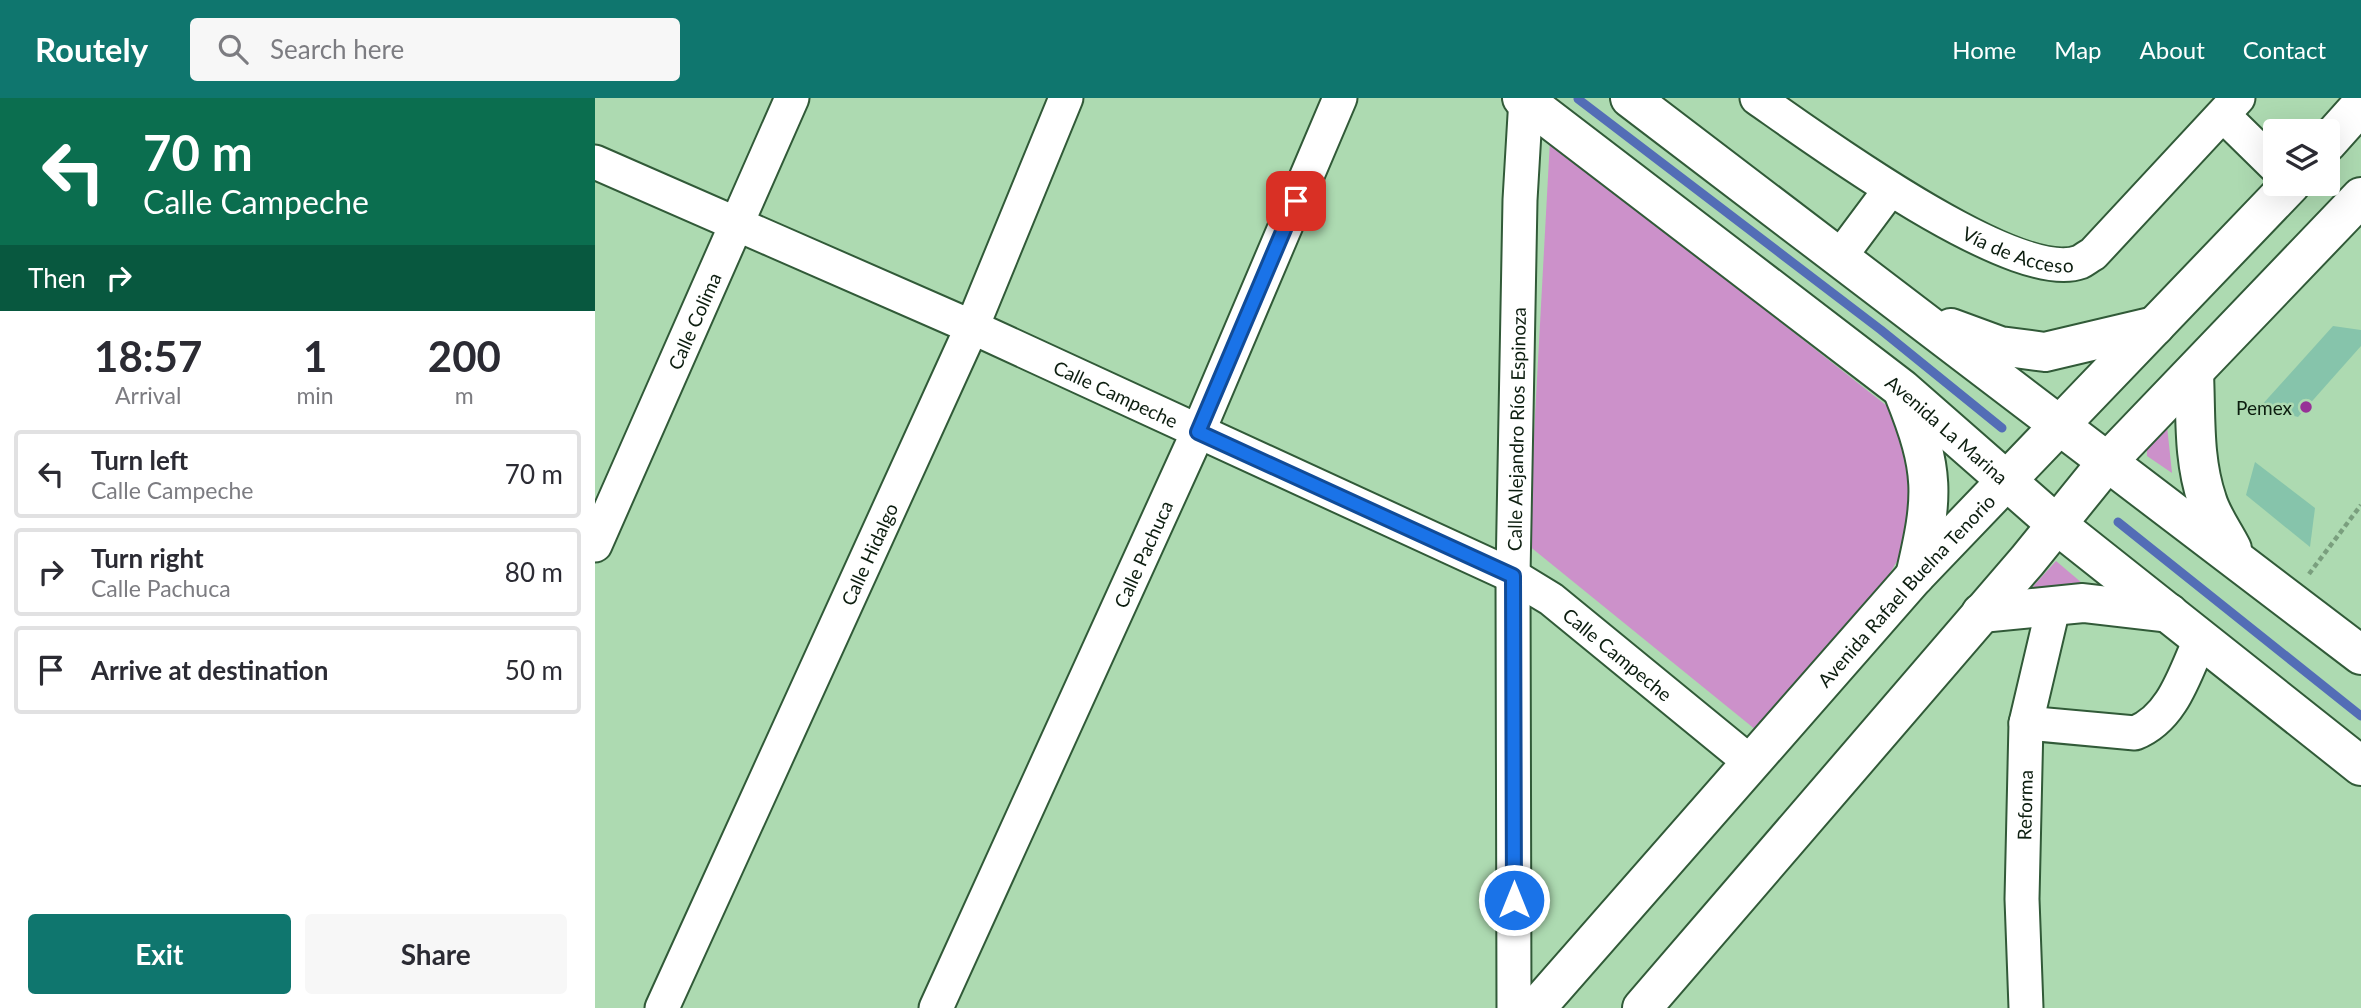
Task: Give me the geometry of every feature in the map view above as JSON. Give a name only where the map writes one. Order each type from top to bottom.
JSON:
[{"type":"main road","points":[[1630,98],[2361,655]]},
{"type":"main road","name":"Avenida La Marina","points":[[1525,99],[1902,388],[2056,524],[2361,766]]},
{"type":"main road","points":[[2340,128],[2361,105]]},
{"type":"main road","name":"Avenida Rafael Buelna Tenorio","points":[[1536,1008],[1914,578],[2280,196]]},
{"type":"main road","points":[[1642,1008],[2108,461],[2361,197]]},
{"type":"main road","points":[[1916,316],[2000,346],[2045,352],[2155,326]]},
{"type":"main road","points":[[2193,374],[2195,446],[2200,475],[2208,503],[2238,560]]},
{"type":"main road","points":[[1902,388],[1928,461],[1927,524],[1914,578]]},
{"type":"main road","points":[[1981,613],[2053,604],[2117,606],[2169,613]]},
{"type":"street","name":"Calle Colima","points":[[595,545],[792,98]]},
{"type":"street","name":"Calle Hidalgo","points":[[662,1008],[972,327],[1066,98]]},
{"type":"street","name":"Calle Pachuca","points":[[936,1008],[1198,432],[1341,98]]},
{"type":"street","name":"Vía de Acceso","points":[[1758,98],[1889,191],[1993,245],[2038,260],[2079,263],[2094,254],[2230,107],[2263,150]]},
{"type":"street","name":"Calle Alejandro Ríos Espinoza","points":[[1514,1008],[1513,576],[1520,200],[1525,99]]},
{"type":"street","name":"Calle Campeche","points":[[595,162],[972,327],[1513,576],[1551,599],[1750,762]]},
{"type":"street","points":[[1839,258],[1889,191]]},
{"type":"street","name":"Reforma","points":[[2026,1008],[2022,899],[2026,723],[2053,604]]},
{"type":"street","points":[[2026,723],[2135,733],[2150,727],[2166,713],[2201,638]]},
{"type":"path","points":[[2290,600],[2361,505]]},
{"type":"shaded area","points":[[1550,140],[1901,417],[1917,466],[1914,524],[1899,558],[1879,591],[1756,730],[1528,545]]},
{"type":"shaded area","points":[[2167,426],[2172,473],[2147,456],[2147,448]]},
{"type":"shaded area","points":[[2056,561],[2082,583],[2026,594]]},
{"type":"building","points":[[2333,326],[2361,330],[2361,346],[2298,417],[2260,407]]},
{"type":"building","points":[[2255,462],[2315,508],[2310,547],[2246,495]]},
{"type":"waterway","points":[[1578,99],[1881,330],[2002,428]]},
{"type":"waterway","points":[[2118,522],[2361,716]]},
{"type":"place","name":"Pemex","points":[[2306,407]]},
{"type":"route","points":[[1296,201],[1198,432],[1513,576],[1514,900]]}]
